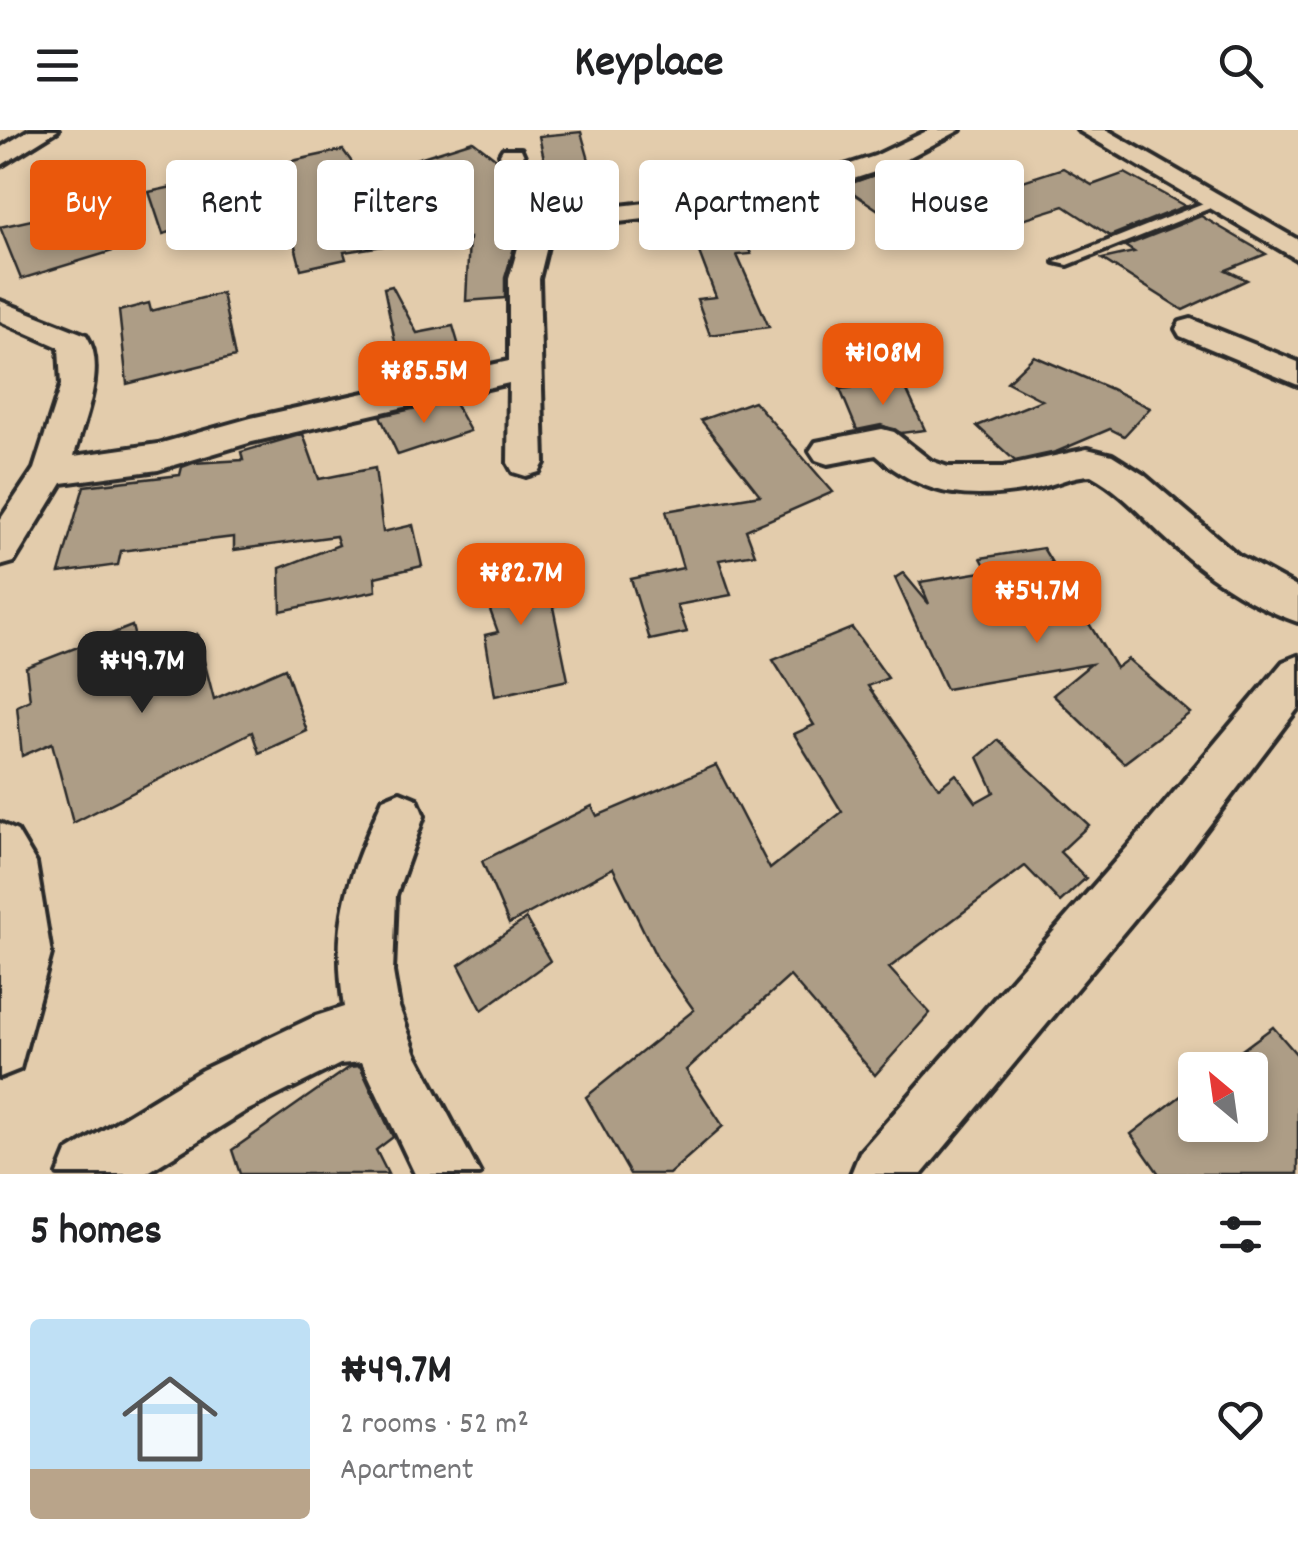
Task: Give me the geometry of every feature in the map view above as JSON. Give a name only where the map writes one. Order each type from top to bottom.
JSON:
[{"type":"street","points":[[0,159],[46,130]]},
{"type":"street","points":[[619,214],[780,195],[884,161],[948,130]]},
{"type":"street","points":[[1090,130],[1298,252]]},
{"type":"street","points":[[512,154],[514,160]]},
{"type":"street","points":[[526,463],[524,279],[532,250]]},
{"type":"street","points":[[0,310],[75,342],[78,385],[51,472],[0,551]]},
{"type":"street","points":[[1191,328],[1298,374]]},
{"type":"street","points":[[51,472],[158,456],[252,430],[526,368]]},
{"type":"street","points":[[828,452],[882,441],[916,469],[936,478],[958,480],[1012,480],[1080,462],[1100,464],[1136,489],[1227,572],[1272,598],[1298,605]]},
{"type":"street","points":[[882,1174],[1158,851],[1298,675]]},
{"type":"street","points":[[400,816],[370,891],[362,952],[377,1033],[399,1090],[449,1174]]},
{"type":"street","points":[[0,848],[11,863],[24,954],[0,1050]]},
{"type":"street","points":[[90,1174],[224,1091],[336,1036],[377,1033]]},
{"type":"lane","points":[[1064,262],[1216,203]]},
{"type":"building","points":[[581,132],[589,160],[544,160],[539,136]]},
{"type":"building","points":[[473,141],[498,160],[494,160],[494,250],[513,250],[505,278],[505,298],[466,301],[468,250],[474,250],[474,160],[413,160]]},
{"type":"building","points":[[343,150],[350,160],[317,160],[317,250],[357,250],[344,252],[346,259],[301,269],[296,250],[297,160]]},
{"type":"building","points":[[1063,168],[1092,185],[1125,173],[1185,206],[1110,236],[1064,206],[1024,219],[1024,181]]},
{"type":"building","points":[[875,175],[875,208],[855,194],[855,182]]},
{"type":"building","points":[[166,188],[166,233],[163,234],[149,192]]},
{"type":"building","points":[[1201,216],[1266,254],[1226,270],[1247,280],[1183,310],[1102,259],[1134,252],[1125,246]]},
{"type":"building","points":[[30,220],[30,250],[116,250],[21,279],[0,227]]},
{"type":"building","points":[[698,250],[749,250],[751,254],[737,255],[769,327],[710,335],[697,299],[716,297]]},
{"type":"building","points":[[392,286],[417,333],[453,326],[463,360],[435,366],[438,373],[403,381],[384,288]]},
{"type":"building","points":[[222,293],[235,357],[127,384],[119,311],[149,303],[151,311]]},
{"type":"building","points":[[1034,356],[1150,408],[1124,436],[1110,429],[1056,452],[1015,461],[977,426],[1042,400],[1007,382]]},
{"type":"building","points":[[903,382],[925,430],[901,433],[881,425],[857,430],[840,389]]},
{"type":"building","points":[[453,400],[470,431],[398,455],[380,416]]},
{"type":"building","points":[[754,401],[833,492],[746,530],[755,554],[719,560],[731,595],[677,605],[687,632],[650,640],[631,579],[683,568],[666,511],[760,495],[701,420]]},
{"type":"building","points":[[303,434],[319,479],[375,468],[383,532],[413,525],[422,566],[375,577],[376,591],[281,611],[280,568],[339,545],[336,536],[234,550],[234,537],[121,551],[118,565],[59,573],[84,486],[180,475],[182,467],[193,463],[243,460],[241,452]]},
{"type":"building","points":[[1043,548],[1116,668],[1128,659],[1190,713],[1124,763],[1053,695],[1091,664],[946,689],[895,578],[903,573],[929,604],[920,582],[988,571],[981,558]]},
{"type":"building","points":[[502,554],[510,577],[541,567],[557,605],[553,607],[568,680],[495,696],[485,635],[498,632],[473,563]]},
{"type":"building","points":[[132,626],[140,657],[197,634],[214,699],[285,668],[307,731],[259,753],[252,732],[73,823],[52,743],[22,756],[17,706],[30,700],[26,667]]},
{"type":"building","points":[[852,628],[888,678],[868,686],[939,788],[956,774],[976,802],[994,792],[978,757],[998,740],[1089,825],[1060,852],[1086,878],[1060,902],[1025,866],[889,968],[930,1013],[875,1075],[790,976],[686,1070],[723,1126],[669,1174],[630,1174],[586,1097],[694,1010],[657,958],[613,868],[509,924],[482,861],[592,806],[597,816],[716,765],[770,869],[842,812],[794,734],[814,725],[773,660]]},
{"type":"building","points":[[526,919],[550,961],[482,1010],[459,965]]},
{"type":"building","points":[[1273,1027],[1298,1056],[1298,1174],[1159,1174],[1131,1134],[1178,1098],[1178,1142],[1268,1142],[1268,1052],[1239,1052]]},
{"type":"building","points":[[360,1066],[393,1137],[376,1150],[388,1174],[240,1174],[232,1150],[350,1067]]}]
